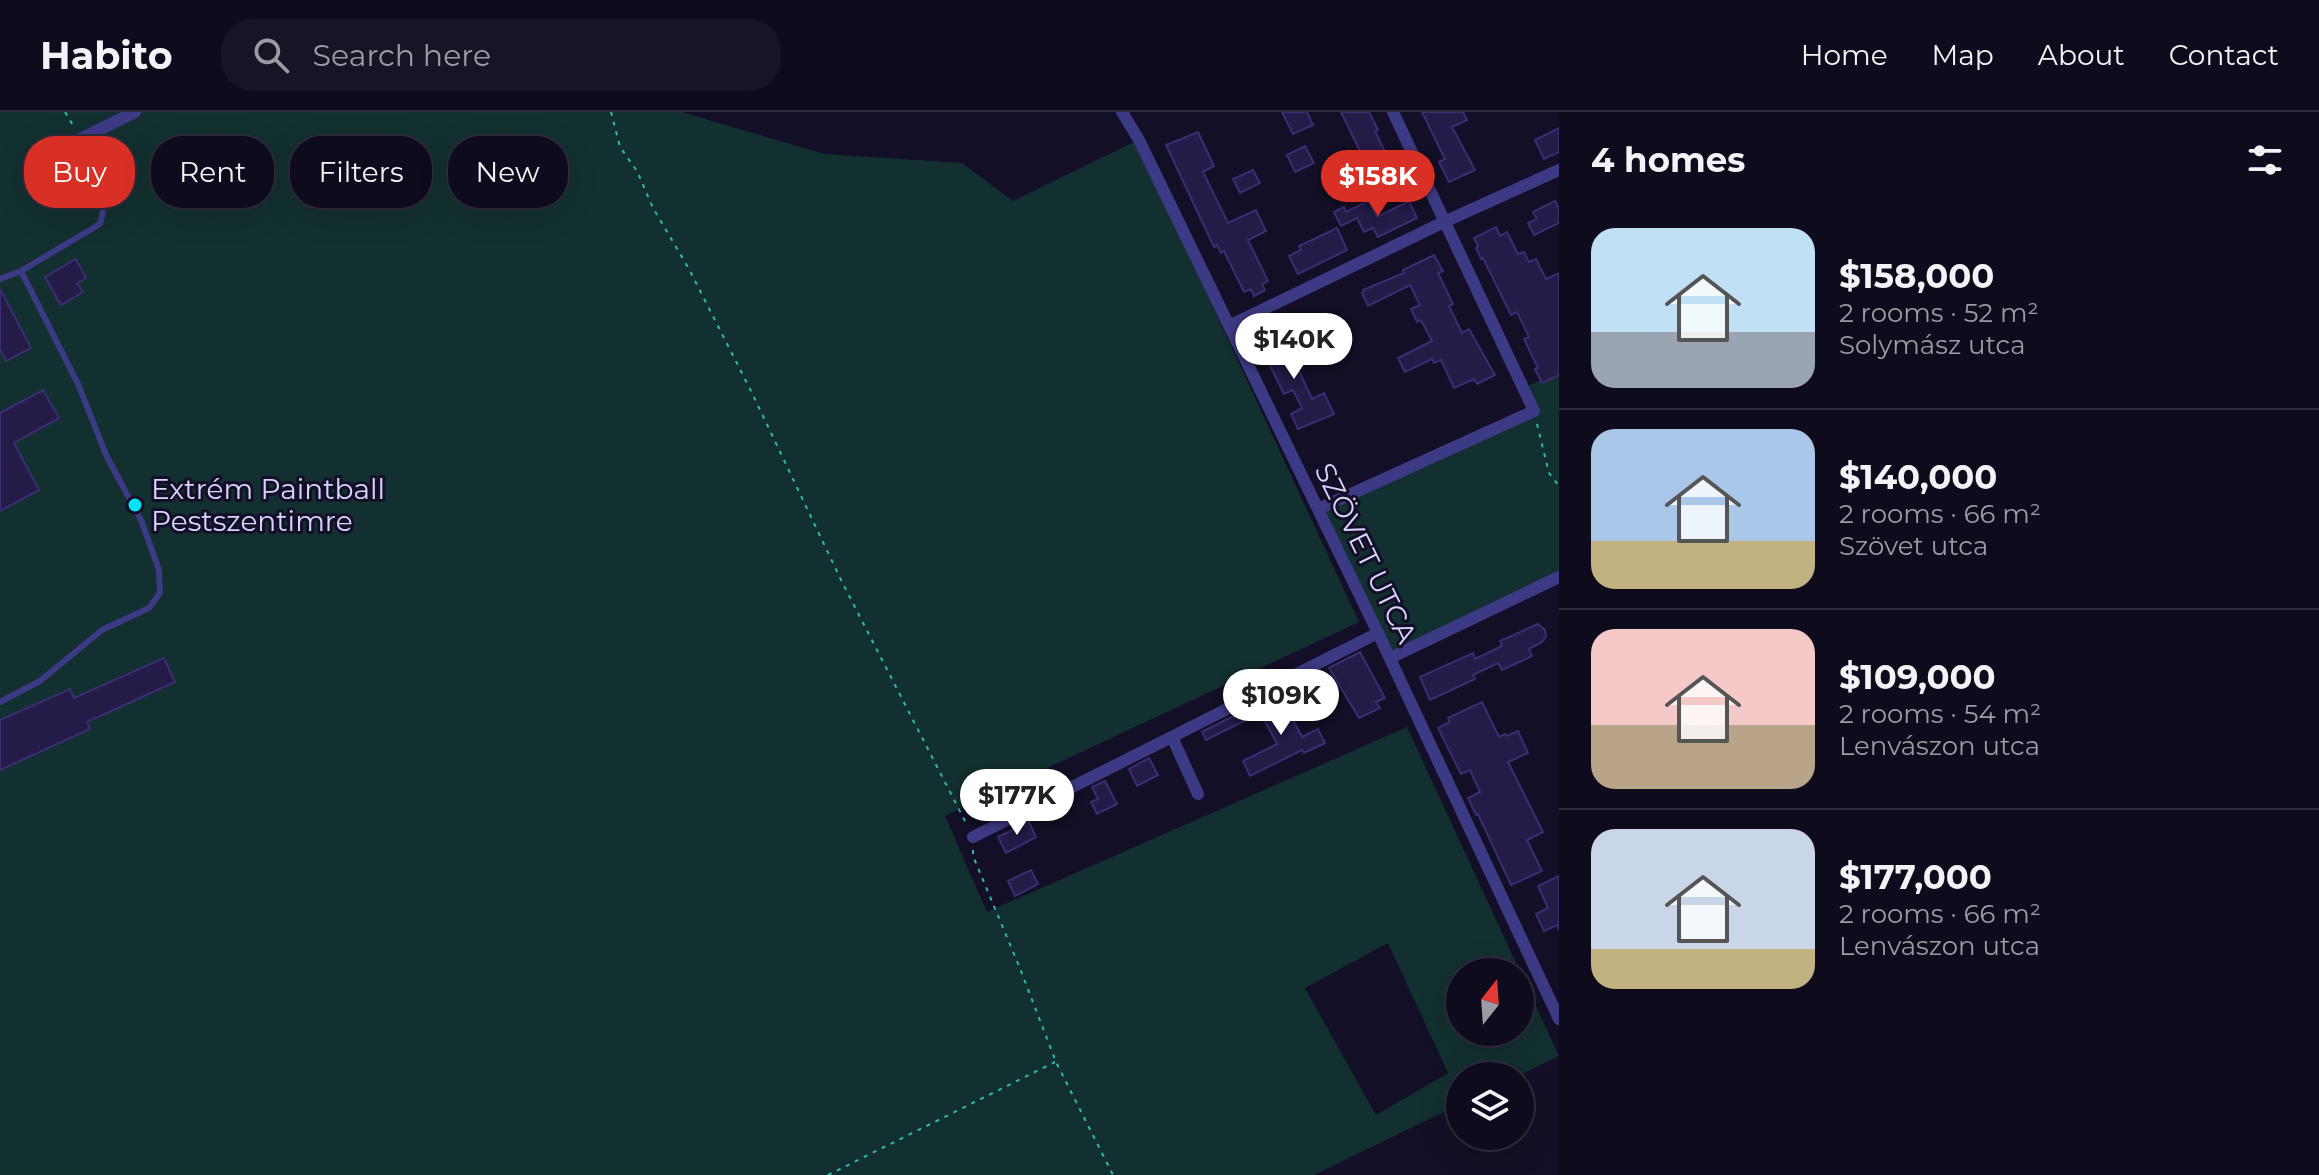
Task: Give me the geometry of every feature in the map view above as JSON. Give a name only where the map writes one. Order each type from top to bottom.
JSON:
[{"type":"street","points":[[86,136],[135,112]]},
{"type":"street","name":"SZÖVET UTCA","points":[[1122,112],[1139,140],[1378,633],[1559,1019]]},
{"type":"street","points":[[1318,509],[1534,411],[1393,112]]},
{"type":"street","points":[[1229,326],[1559,170]]},
{"type":"street","points":[[1390,658],[1559,577]]},
{"type":"street","points":[[973,837],[1378,633]]},
{"type":"street","points":[[1172,737],[1198,794]]},
{"type":"lane","points":[[0,279],[21,271],[100,224],[105,208]]},
{"type":"lane","points":[[0,702],[40,681],[102,630],[149,608],[160,593],[159,570],[141,520],[107,457],[78,384],[21,271]]},
{"type":"path","points":[[65,112],[78,136]]},
{"type":"path","points":[[611,112],[620,147],[637,171],[653,208],[689,269],[842,582],[973,837],[973,856],[1056,1062],[1113,1175]]},
{"type":"path","points":[[1534,411],[1549,473],[1559,486]]},
{"type":"path","points":[[828,1175],[1056,1062]]},
{"type":"green space","points":[[0,112],[682,112],[824,154],[962,163],[1013,201],[1136,141],[1359,622],[945,816],[987,912],[1407,727],[1514,958],[1446,958],[1446,1046],[1534,1046],[1534,1002],[1559,1056],[1534,1068],[1534,1062],[1446,1062],[1446,1069],[1388,943],[1305,988],[1376,1115],[1446,1074],[1446,1111],[1314,1175],[0,1175]]},
{"type":"green space","points":[[1559,372],[1559,577],[1390,658],[1318,509],[1534,411],[1523,388]]},
{"type":"building","points":[[1282,112],[1307,112],[1313,125],[1293,134]]},
{"type":"building","points":[[1341,112],[1369,112],[1389,160],[1369,170]]},
{"type":"building","points":[[1422,112],[1463,112],[1467,120],[1452,127],[1475,170],[1449,182],[1439,162],[1445,159]]},
{"type":"building","points":[[1559,128],[1559,152],[1544,159],[1535,140]]},
{"type":"building","points":[[1198,132],[1214,166],[1203,172],[1228,223],[1256,210],[1266,231],[1248,240],[1268,281],[1262,284],[1265,290],[1254,296],[1251,289],[1244,292],[1224,251],[1221,253],[1217,245],[1214,247],[1166,145]]},
{"type":"building","points":[[1305,146],[1314,163],[1295,172],[1287,155]]},
{"type":"building","points":[[1253,170],[1260,183],[1240,193],[1233,179]]},
{"type":"building","points":[[1369,201],[1377,217],[1409,201],[1417,218],[1378,237],[1373,228],[1364,232],[1357,218],[1341,226],[1334,212],[1344,207],[1346,212]]},
{"type":"building","points":[[1555,201],[1559,209],[1559,223],[1534,235],[1528,223],[1537,219],[1533,212]]},
{"type":"building","points":[[1496,227],[1500,236],[1507,232],[1518,254],[1524,252],[1529,262],[1536,259],[1546,279],[1559,273],[1559,375],[1542,383],[1524,339],[1529,337],[1517,312],[1511,315],[1476,248],[1474,238]]},
{"type":"building","points":[[1337,228],[1347,250],[1298,274],[1289,256],[1301,250],[1299,246]]},
{"type":"building","points":[[1434,255],[1443,271],[1438,273],[1453,304],[1449,306],[1462,333],[1469,329],[1495,375],[1477,384],[1474,379],[1454,388],[1441,360],[1434,363],[1432,359],[1405,372],[1398,358],[1432,341],[1411,309],[1420,305],[1410,285],[1368,306],[1362,293]]},
{"type":"building","points":[[76,259],[86,278],[77,283],[83,292],[61,305],[45,277]]},
{"type":"building","points":[[0,289],[31,348],[6,361],[0,350]]},
{"type":"building","points":[[1280,330],[1312,399],[1324,393],[1334,414],[1298,429],[1291,414],[1302,408],[1293,390],[1284,394],[1258,341]]},
{"type":"building","points":[[43,390],[59,418],[14,443],[39,490],[0,511],[0,413]]},
{"type":"building","points":[[1538,624],[1545,630],[1546,637],[1529,649],[1532,656],[1502,670],[1498,663],[1473,675],[1475,679],[1430,700],[1420,677],[1473,653],[1475,659],[1502,646],[1500,641]]},
{"type":"building","points":[[1360,652],[1385,698],[1376,702],[1380,708],[1359,718],[1329,668]]},
{"type":"building","points":[[164,658],[175,682],[87,722],[90,729],[0,770],[0,720],[70,689],[74,698]]},
{"type":"building","points":[[1280,695],[1302,737],[1318,729],[1325,743],[1304,753],[1302,750],[1250,776],[1243,761],[1277,744],[1257,706]]},
{"type":"building","points":[[1482,702],[1499,737],[1518,731],[1528,753],[1508,762],[1543,832],[1527,840],[1542,871],[1511,885],[1468,798],[1480,792],[1470,770],[1461,774],[1438,728],[1450,722],[1448,718]]},
{"type":"building","points":[[1241,712],[1246,720],[1206,740],[1202,732]]},
{"type":"building","points":[[1149,758],[1158,775],[1137,786],[1129,769]]},
{"type":"building","points":[[1105,781],[1117,804],[1097,814],[1091,802],[1098,799],[1092,787]]},
{"type":"building","points":[[1029,822],[1036,837],[1006,853],[998,837]]},
{"type":"building","points":[[1031,870],[1038,884],[1015,896],[1008,881]]},
{"type":"building","points":[[1559,876],[1559,930],[1557,925],[1544,931],[1536,914],[1548,908],[1538,886]]},
{"type":"place","name":"Extrém Paintball Pestszentimre","points":[[135,505]]}]
